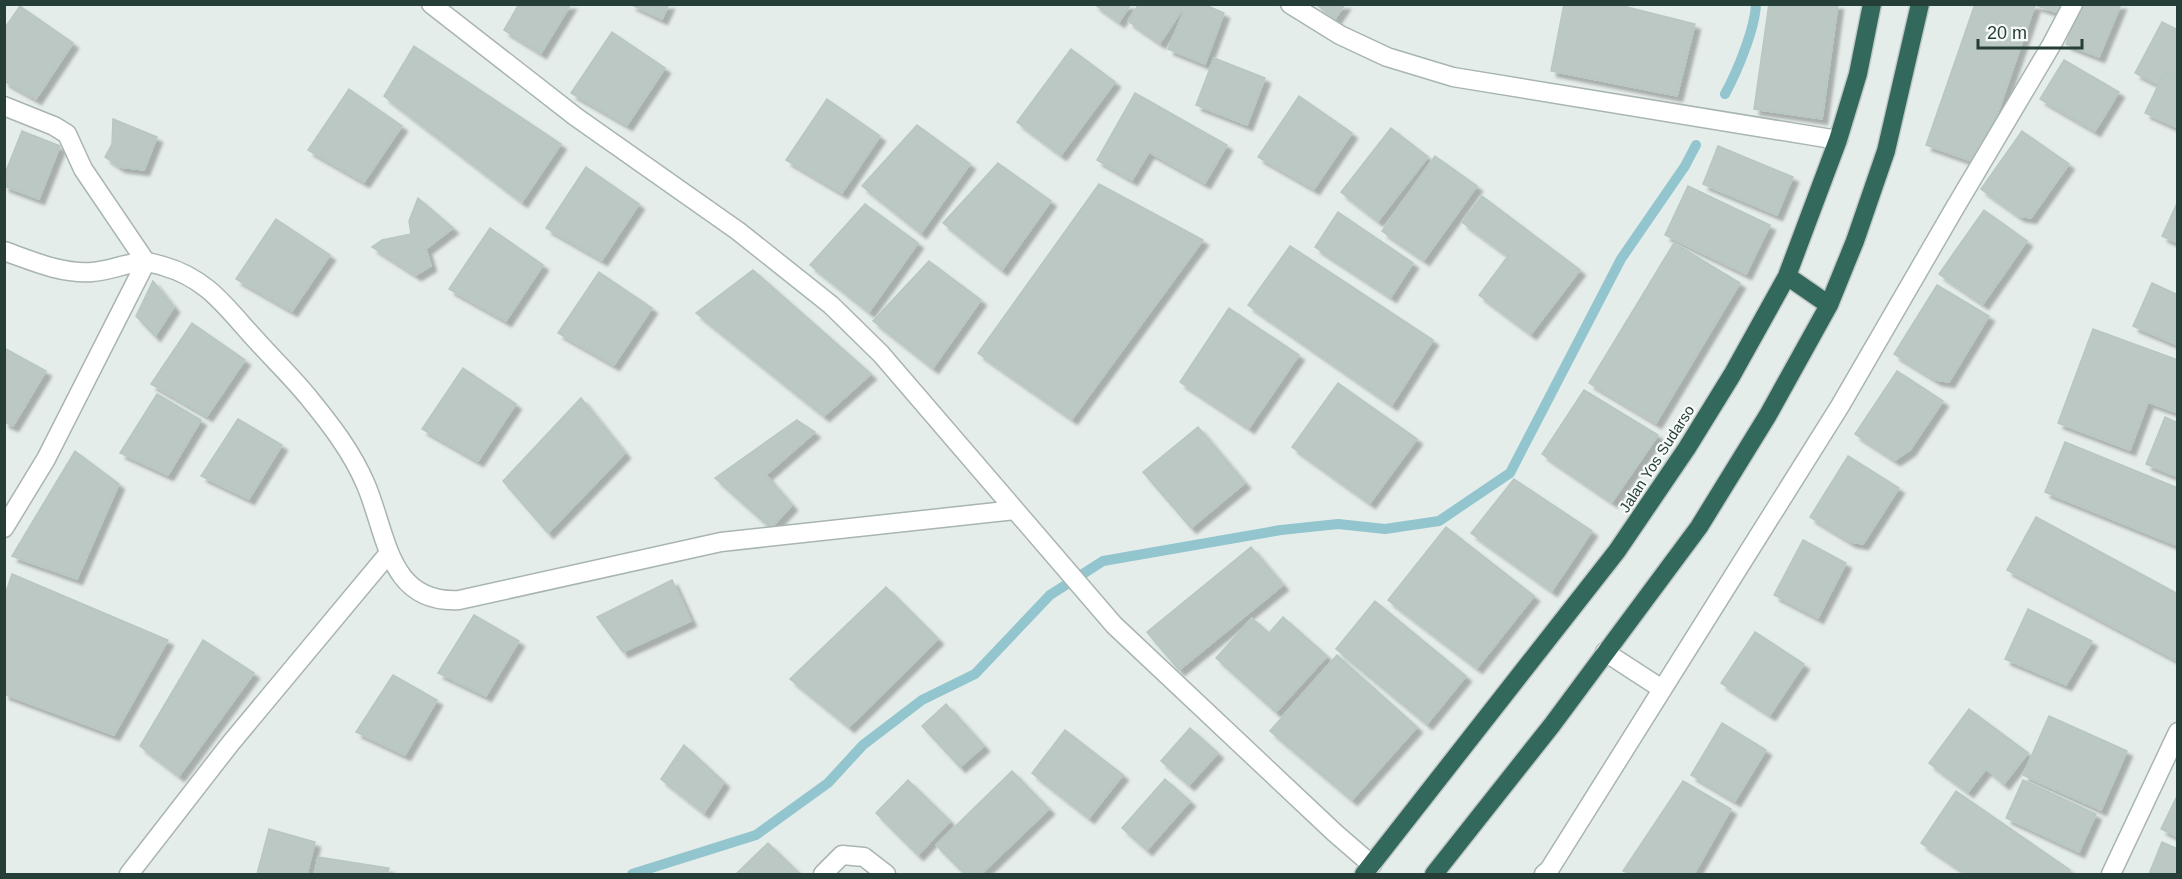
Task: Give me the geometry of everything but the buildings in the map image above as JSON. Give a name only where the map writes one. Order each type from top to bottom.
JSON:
[{"type":"highway","name":"Jalan Yos Sudarso","points":[[1368,869],[1617,551],[1732,375],[1787,276],[1838,140],[1858,74],[1872,4]]},
{"type":"highway","points":[[1434,874],[1552,725],[1699,527],[1768,415],[1829,305],[1855,241],[1886,151],[1920,4]]},
{"type":"highway","points":[[1787,276],[1829,305]]},
{"type":"street","points":[[430,4],[576,117],[738,231],[831,305],[882,354],[1114,625],[1335,833],[1368,869]]},
{"type":"street","points":[[1290,4],[1340,35],[1387,57],[1453,76],[1838,140]]},
{"type":"street","points":[[1544,874],[1549,870],[1840,406],[2052,44],[2073,4]]},
{"type":"street","points":[[4,106],[68,134],[83,169],[146,262]]},
{"type":"street","points":[[4,251],[45,266],[72,271],[91,272],[146,262],[177,270],[206,287],[232,310],[255,339],[297,383],[343,440],[366,484],[389,553],[402,578],[421,594],[442,600],[459,600],[721,542],[1015,510]]},
{"type":"street","points":[[4,528],[55,441],[146,262]]},
{"type":"street","points":[[129,874],[230,744],[389,553]]},
{"type":"street","points":[[1605,652],[1662,689]]},
{"type":"street","points":[[2111,874],[2178,732]]},
{"type":"street","points":[[823,874],[842,855],[864,857],[886,874]]},
{"type":"waterway","points":[[1725,94],[1745,50],[1756,4]]},
{"type":"waterway","points":[[632,874],[756,835],[828,783],[863,745],[922,700],[975,674],[1050,595],[1103,561],[1281,530],[1338,524],[1385,529],[1439,521],[1510,473],[1621,259],[1685,166],[1696,145]]}]
